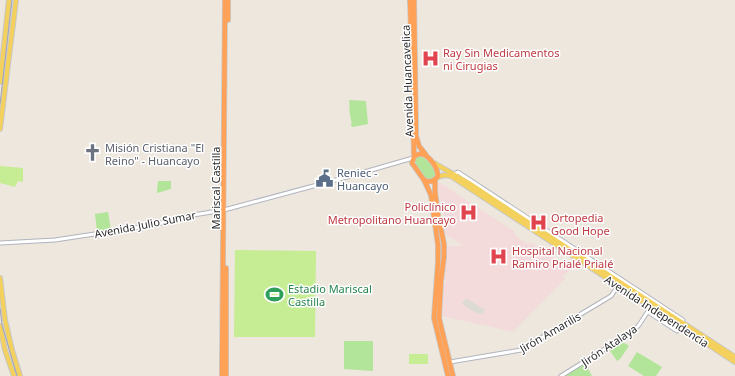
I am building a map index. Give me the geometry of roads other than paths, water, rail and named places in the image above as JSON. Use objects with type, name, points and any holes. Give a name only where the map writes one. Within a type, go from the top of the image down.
[{"type":"highway","name":"Mariscal Castilla","points":[[225,0],[225,209]]},
{"type":"highway","name":"Mariscal Castilla","points":[[222,376],[228,0]]},
{"type":"highway","name":"Avenida Huancavelica","points":[[410,0],[414,151],[412,161],[413,165]]},
{"type":"highway","name":"Avenida Huancavelica","points":[[414,0],[416,136],[419,146],[434,163]]},
{"type":"highway","points":[[413,158],[416,154],[420,154],[428,158]]},
{"type":"highway","points":[[434,163],[438,174],[436,178],[435,191],[439,318],[453,376]]},
{"type":"highway","points":[[413,165],[424,180],[431,195],[436,218]]},
{"type":"highway","points":[[424,180],[430,182],[436,178]]},
{"type":"highway","points":[[225,209],[226,376]]},
{"type":"highway","points":[[438,298],[434,318],[448,376]]},
{"type":"main road","points":[[0,82],[9,0]]},
{"type":"main road","points":[[0,129],[16,0]]},
{"type":"main road","name":"Avenida Independencia","points":[[434,163],[496,200],[735,362]]},
{"type":"main road","name":"Avenida Independencia","points":[[436,178],[445,175],[451,176],[618,286],[652,305],[735,357]]},
{"type":"main road","points":[[0,278],[3,320],[20,376]]},
{"type":"main road","points":[[0,326],[5,350],[14,376]]},
{"type":"street","name":"Avenida Julio Sumar","points":[[0,243],[55,240],[154,225],[187,216],[225,209],[413,158]]},
{"type":"street","points":[[404,161],[413,165]]},
{"type":"street","name":"Avenida Independencia","points":[[454,174],[458,172],[683,320]]},
{"type":"street","name":"Jirón Amarilis","points":[[450,362],[522,350],[611,296],[618,286]]},
{"type":"street","name":"Jirón Atalaya","points":[[561,376],[636,328],[652,305]]},
{"type":"street","name":"Avenida Independencia","points":[[648,312],[677,330]]},
{"type":"railway","points":[[0,104],[12,0]]},
{"type":"railway","points":[[0,308],[2,325],[17,376]]},
{"type":"place","name":"Ray Sin Medicamentos ni Cirugias","points":[[430,58]]},
{"type":"place","name":"Misión Cristiana \"El Reino\" - Huancayo","points":[[92,153]]},
{"type":"place","name":"Reniec - Huancayo","points":[[324,178]]},
{"type":"place","name":"Policlínico Metropolitano Huancayo","points":[[469,212]]},
{"type":"place","name":"Ortopedia Good Hope","points":[[538,223]]},
{"type":"place","name":"Hospital Nacional Ramiro Prialé Prialé","points":[[499,256]]},
{"type":"place","name":"Estadio Mariscal Castilla","points":[[275,294]]}]
